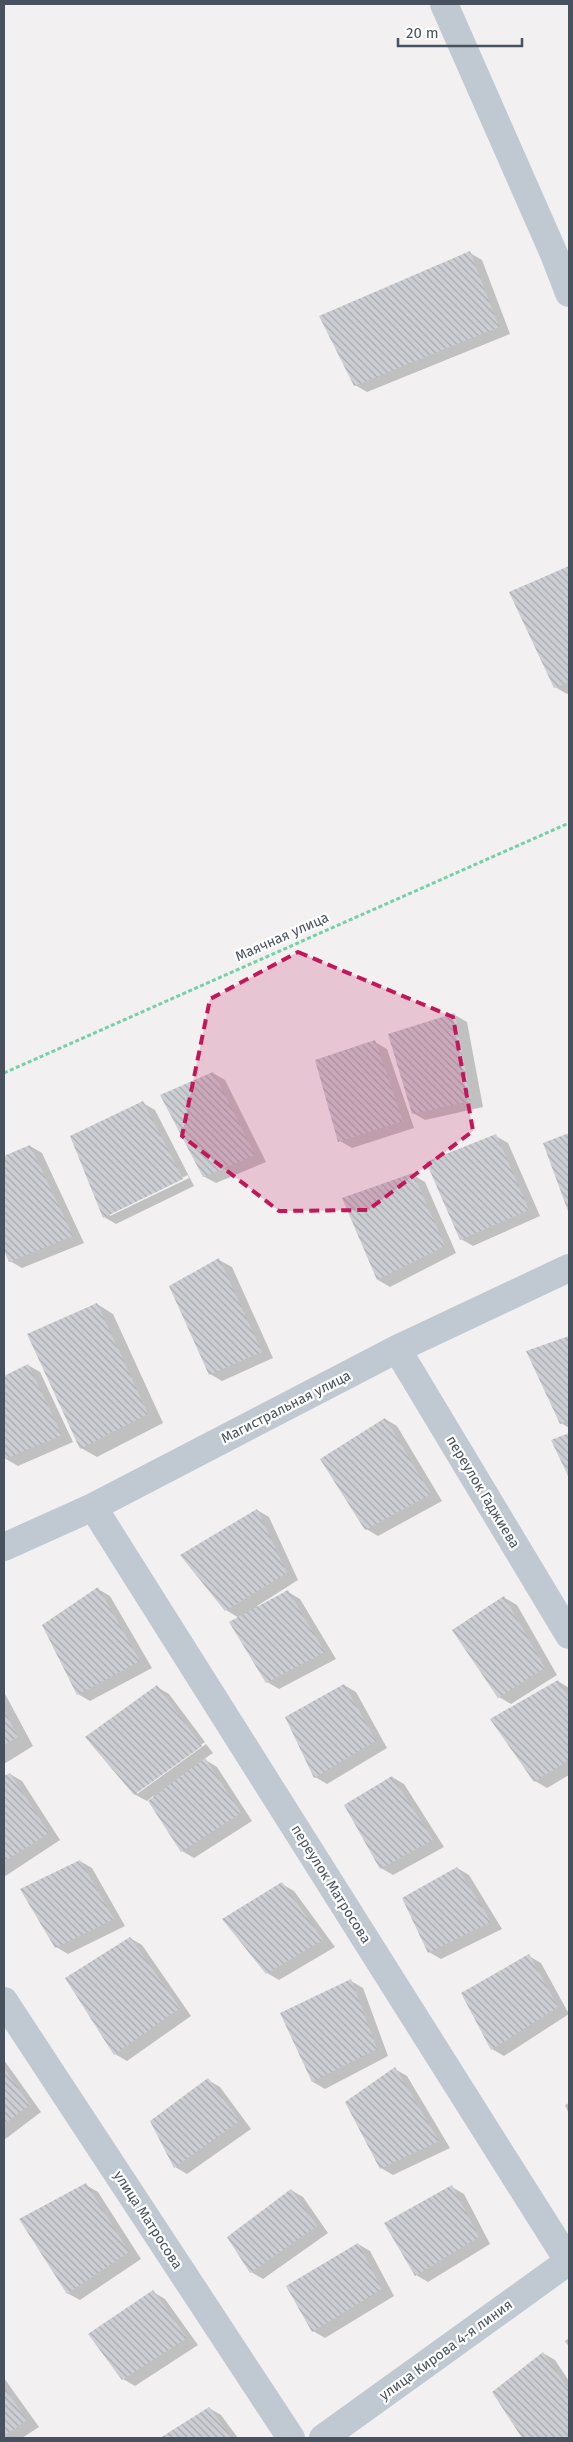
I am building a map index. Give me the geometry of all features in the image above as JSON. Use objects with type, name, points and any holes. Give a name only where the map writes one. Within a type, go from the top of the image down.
[{"type":"street","points":[[444,4],[554,254],[569,293]]},
{"type":"street","name":"Магистральная улица","points":[[4,1547],[93,1507],[397,1349],[569,1268]]},
{"type":"street","name":"переулок Гаджиева","points":[[397,1349],[569,1635]]},
{"type":"street","name":"переулок Матросова","points":[[93,1507],[569,2261]]},
{"type":"street","name":"улица Матросова","points":[[4,2001],[292,2438]]},
{"type":"street","name":"улица Кирова 4-я линия","points":[[323,2438],[569,2261]]},
{"type":"path","name":"Маячная улица","points":[[4,1073],[569,823]]},
{"type":"highlighted area","points":[[298,952],[453,1017],[473,1131],[368,1210],[279,1211],[182,1136],[210,999]]},
{"type":"building","points":[[470,251],[499,327],[354,386],[319,316]]},
{"type":"building","points":[[569,566],[569,682],[554,688],[509,592]]},
{"type":"building","points":[[455,1013],[471,1101],[412,1114],[388,1034]]},
{"type":"building","points":[[375,1040],[403,1121],[338,1142],[315,1060]]},
{"type":"building","points":[[213,1072],[255,1155],[203,1177],[160,1095]]},
{"type":"building","points":[[143,1101],[183,1179],[103,1218],[70,1136]]},
{"type":"building","points":[[569,1133],[569,1214],[543,1143]]},
{"type":"building","points":[[496,1134],[529,1210],[460,1240],[426,1162]]},
{"type":"building","points":[[30,1145],[73,1236],[9,1262],[4,1251],[4,1156]]},
{"type":"building","points":[[413,1173],[445,1246],[377,1280],[342,1198]]},
{"type":"building","points":[[219,1258],[262,1352],[209,1375],[169,1286]]},
{"type":"building","points":[[97,1303],[148,1414],[80,1449],[27,1334]]},
{"type":"building","points":[[569,1336],[569,1420],[560,1424],[526,1351]]},
{"type":"building","points":[[28,1364],[62,1435],[5,1459],[4,1376]]},
{"type":"building","points":[[385,1418],[431,1494],[365,1530],[320,1459]]},
{"type":"building","points":[[569,1433],[569,1478],[551,1440]]},
{"type":"building","points":[[257,1509],[287,1573],[225,1611],[180,1555]]},
{"type":"building","points":[[98,1587],[140,1661],[77,1695],[42,1625]]},
{"type":"building","points":[[288,1590],[325,1652],[266,1683],[229,1622]]},
{"type":"building","points":[[504,1596],[545,1668],[498,1698],[452,1630]]},
{"type":"building","points":[[558,1680],[569,1697],[569,1760],[534,1782],[490,1719]]},
{"type":"building","points":[[344,1684],[376,1741],[314,1778],[285,1717]]},
{"type":"building","points":[[157,1685],[202,1746],[134,1795],[85,1737]]},
{"type":"building","points":[[4,1710],[18,1737],[4,1745]]},
{"type":"building","points":[[205,1758],[241,1813],[181,1852],[148,1801]]},
{"type":"building","points":[[10,1773],[49,1833],[4,1862],[4,1776]]},
{"type":"building","points":[[392,1776],[433,1840],[380,1869],[344,1805]]},
{"type":"building","points":[[80,1860],[114,1919],[55,1948],[20,1889]]},
{"type":"building","points":[[457,1867],[491,1922],[428,1953],[402,1898]]},
{"type":"building","points":[[282,1882],[323,1940],[266,1974],[222,1919]]},
{"type":"building","points":[[130,1937],[180,2008],[114,2055],[65,1978]]},
{"type":"building","points":[[529,1954],[558,2007],[491,2050],[461,1993]]},
{"type":"building","points":[[351,1979],[377,2049],[312,2082],[280,2013]]},
{"type":"building","points":[[395,2067],[439,2141],[380,2169],[345,2102]]},
{"type":"building","points":[[4,2068],[30,2105],[4,2124]]},
{"type":"building","points":[[208,2078],[240,2121],[174,2168],[150,2121]]},
{"type":"building","points":[[86,2183],[129,2252],[67,2294],[19,2219]]},
{"type":"building","points":[[452,2185],[479,2237],[415,2276],[384,2223]]},
{"type":"building","points":[[291,2189],[317,2226],[250,2273],[227,2237]]},
{"type":"building","points":[[358,2243],[382,2289],[312,2332],[286,2286]]},
{"type":"building","points":[[153,2290],[187,2338],[122,2380],[88,2334]]},
{"type":"building","points":[[543,2352],[569,2390],[569,2438],[522,2438],[492,2392]]},
{"type":"building","points":[[4,2387],[27,2420],[4,2436]]},
{"type":"building","points":[[209,2407],[232,2438],[160,2438]]}]
